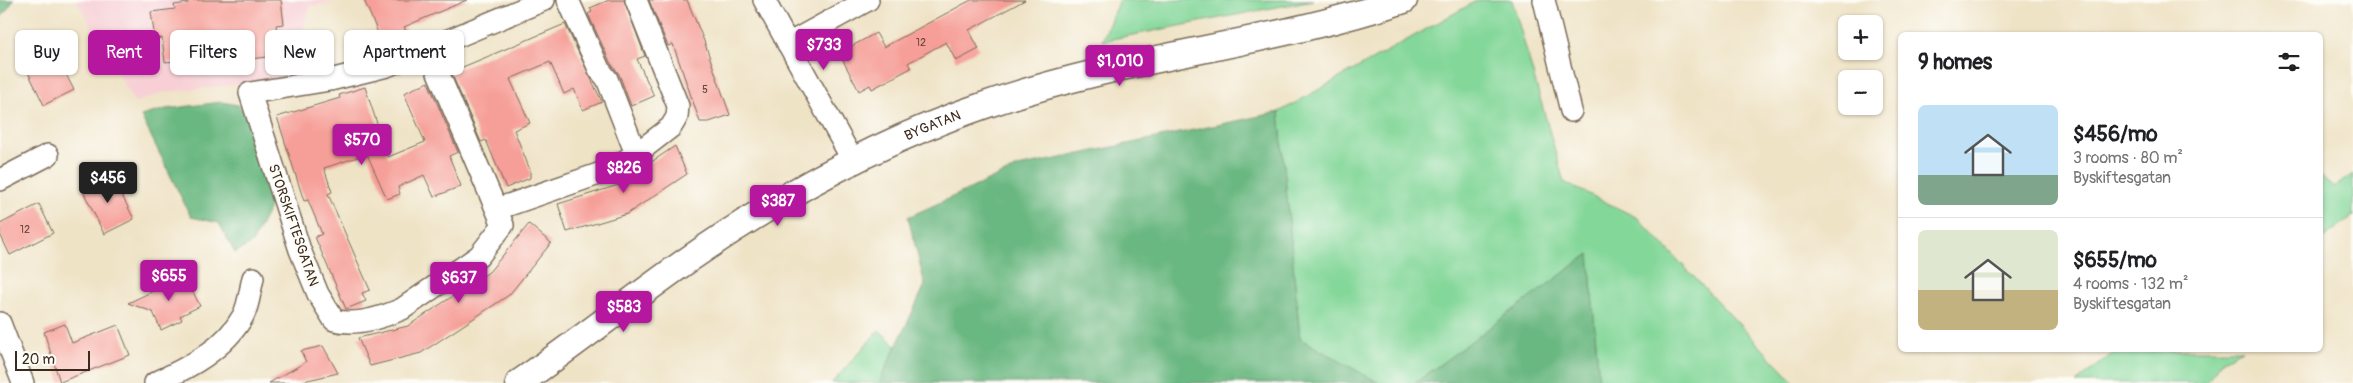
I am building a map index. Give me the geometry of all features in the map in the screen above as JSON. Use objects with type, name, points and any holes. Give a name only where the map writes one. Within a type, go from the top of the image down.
[{"type":"street","name":"STORSKIFTESGATAN","points":[[464,34],[544,0]]},
{"type":"street","points":[[568,0],[599,69],[607,79],[636,154]]},
{"type":"street","points":[[497,209],[610,170],[636,154],[671,127],[677,117],[678,106],[636,0]]},
{"type":"street","points":[[764,0],[852,160]]},
{"type":"street","points":[[788,44],[868,0]]},
{"type":"street","name":"BYGATAN","points":[[519,383],[683,264],[799,190],[852,160],[983,106],[1068,78],[1324,24],[1404,0]]},
{"type":"street","points":[[1544,0],[1571,111]]},
{"type":"street","name":"STORSKIFTESGATAN","points":[[350,75],[250,93],[300,250],[318,294],[334,320],[347,324],[390,314],[402,309],[480,256],[503,225],[439,75]]},
{"type":"street","points":[[0,180],[48,155]]},
{"type":"street","points":[[155,383],[196,362],[233,332],[244,314],[253,278]]},
{"type":"street","points":[[0,323],[23,383]]},
{"type":"shaded area","points":[[76,0],[344,0],[311,6],[302,30],[265,30],[265,75],[298,75],[298,78],[160,93],[135,103],[119,75],[160,75],[160,30],[93,30]]},
{"type":"green space","points":[[0,0],[14,0],[0,19]]},
{"type":"green space","points":[[1119,0],[1313,0],[1102,41]]},
{"type":"green space","points":[[1478,0],[1512,0],[1564,182],[1638,218],[1795,383],[1599,383],[1589,254],[1415,383],[1379,383],[1300,339],[1279,112]]},
{"type":"green space","points":[[222,102],[238,105],[249,117],[275,196],[252,243],[235,253],[219,223],[191,217],[141,116],[166,109]]},
{"type":"green space","points":[[1279,112],[1300,339],[1379,383],[879,383],[925,285],[908,217],[1018,167]]},
{"type":"green space","points":[[2353,174],[2353,216],[2323,238],[2323,177],[2333,188]]},
{"type":"green space","points":[[1589,254],[1599,383],[1415,383]]},
{"type":"green space","points":[[879,330],[896,346],[879,383],[832,383]]},
{"type":"green space","points":[[2115,352],[2238,352],[2223,360],[2206,383],[2076,383]]},
{"type":"building","points":[[187,0],[281,0],[284,24],[276,25],[277,30],[265,30],[265,57],[255,58],[255,30],[170,30],[170,62],[165,62],[160,30],[154,30],[151,12],[175,9],[174,5],[188,3]]},
{"type":"building","points":[[364,0],[467,0],[404,27],[406,30],[377,30]]},
{"type":"building","points":[[609,0],[624,0],[645,56],[637,59],[654,96],[631,106],[619,74],[610,62],[588,14],[592,12],[590,8]]},
{"type":"building","points":[[649,0],[687,0],[704,41],[730,115],[709,122],[700,122],[673,44],[668,46]]},
{"type":"building","points":[[971,0],[1025,0],[969,30],[979,49],[956,61],[946,42],[908,63],[911,68],[872,89],[870,85],[859,91],[839,53],[876,33],[884,47]]},
{"type":"building","points":[[565,24],[602,102],[583,110],[574,89],[564,94],[550,62],[510,79],[530,123],[514,130],[530,170],[530,178],[506,188],[486,140],[481,142],[452,75],[464,75],[464,67]]},
{"type":"building","points":[[29,75],[66,75],[74,90],[44,105]]},
{"type":"building","points":[[428,82],[458,152],[449,156],[461,186],[434,197],[424,175],[398,187],[400,194],[387,199],[367,154],[324,168],[332,192],[328,194],[370,290],[362,293],[366,301],[346,309],[315,237],[322,234],[308,200],[304,201],[277,117],[340,98],[339,95],[365,87],[388,157],[425,142],[404,93]]},
{"type":"building","points":[[675,146],[687,174],[627,214],[567,232],[558,204],[638,179],[634,174]]},
{"type":"building","points":[[111,174],[134,219],[104,234],[82,189]]},
{"type":"building","points":[[39,204],[53,233],[10,255],[0,234],[0,224]]},
{"type":"building","points":[[529,224],[551,243],[509,295],[421,353],[370,366],[358,338],[408,326],[489,272]]},
{"type":"building","points":[[185,276],[200,306],[180,316],[182,320],[161,330],[153,312],[128,303]]},
{"type":"building","points":[[65,324],[72,343],[118,325],[130,355],[60,382],[44,332]]},
{"type":"building","points":[[323,346],[338,373],[295,383],[269,383],[306,362],[301,351]]}]
